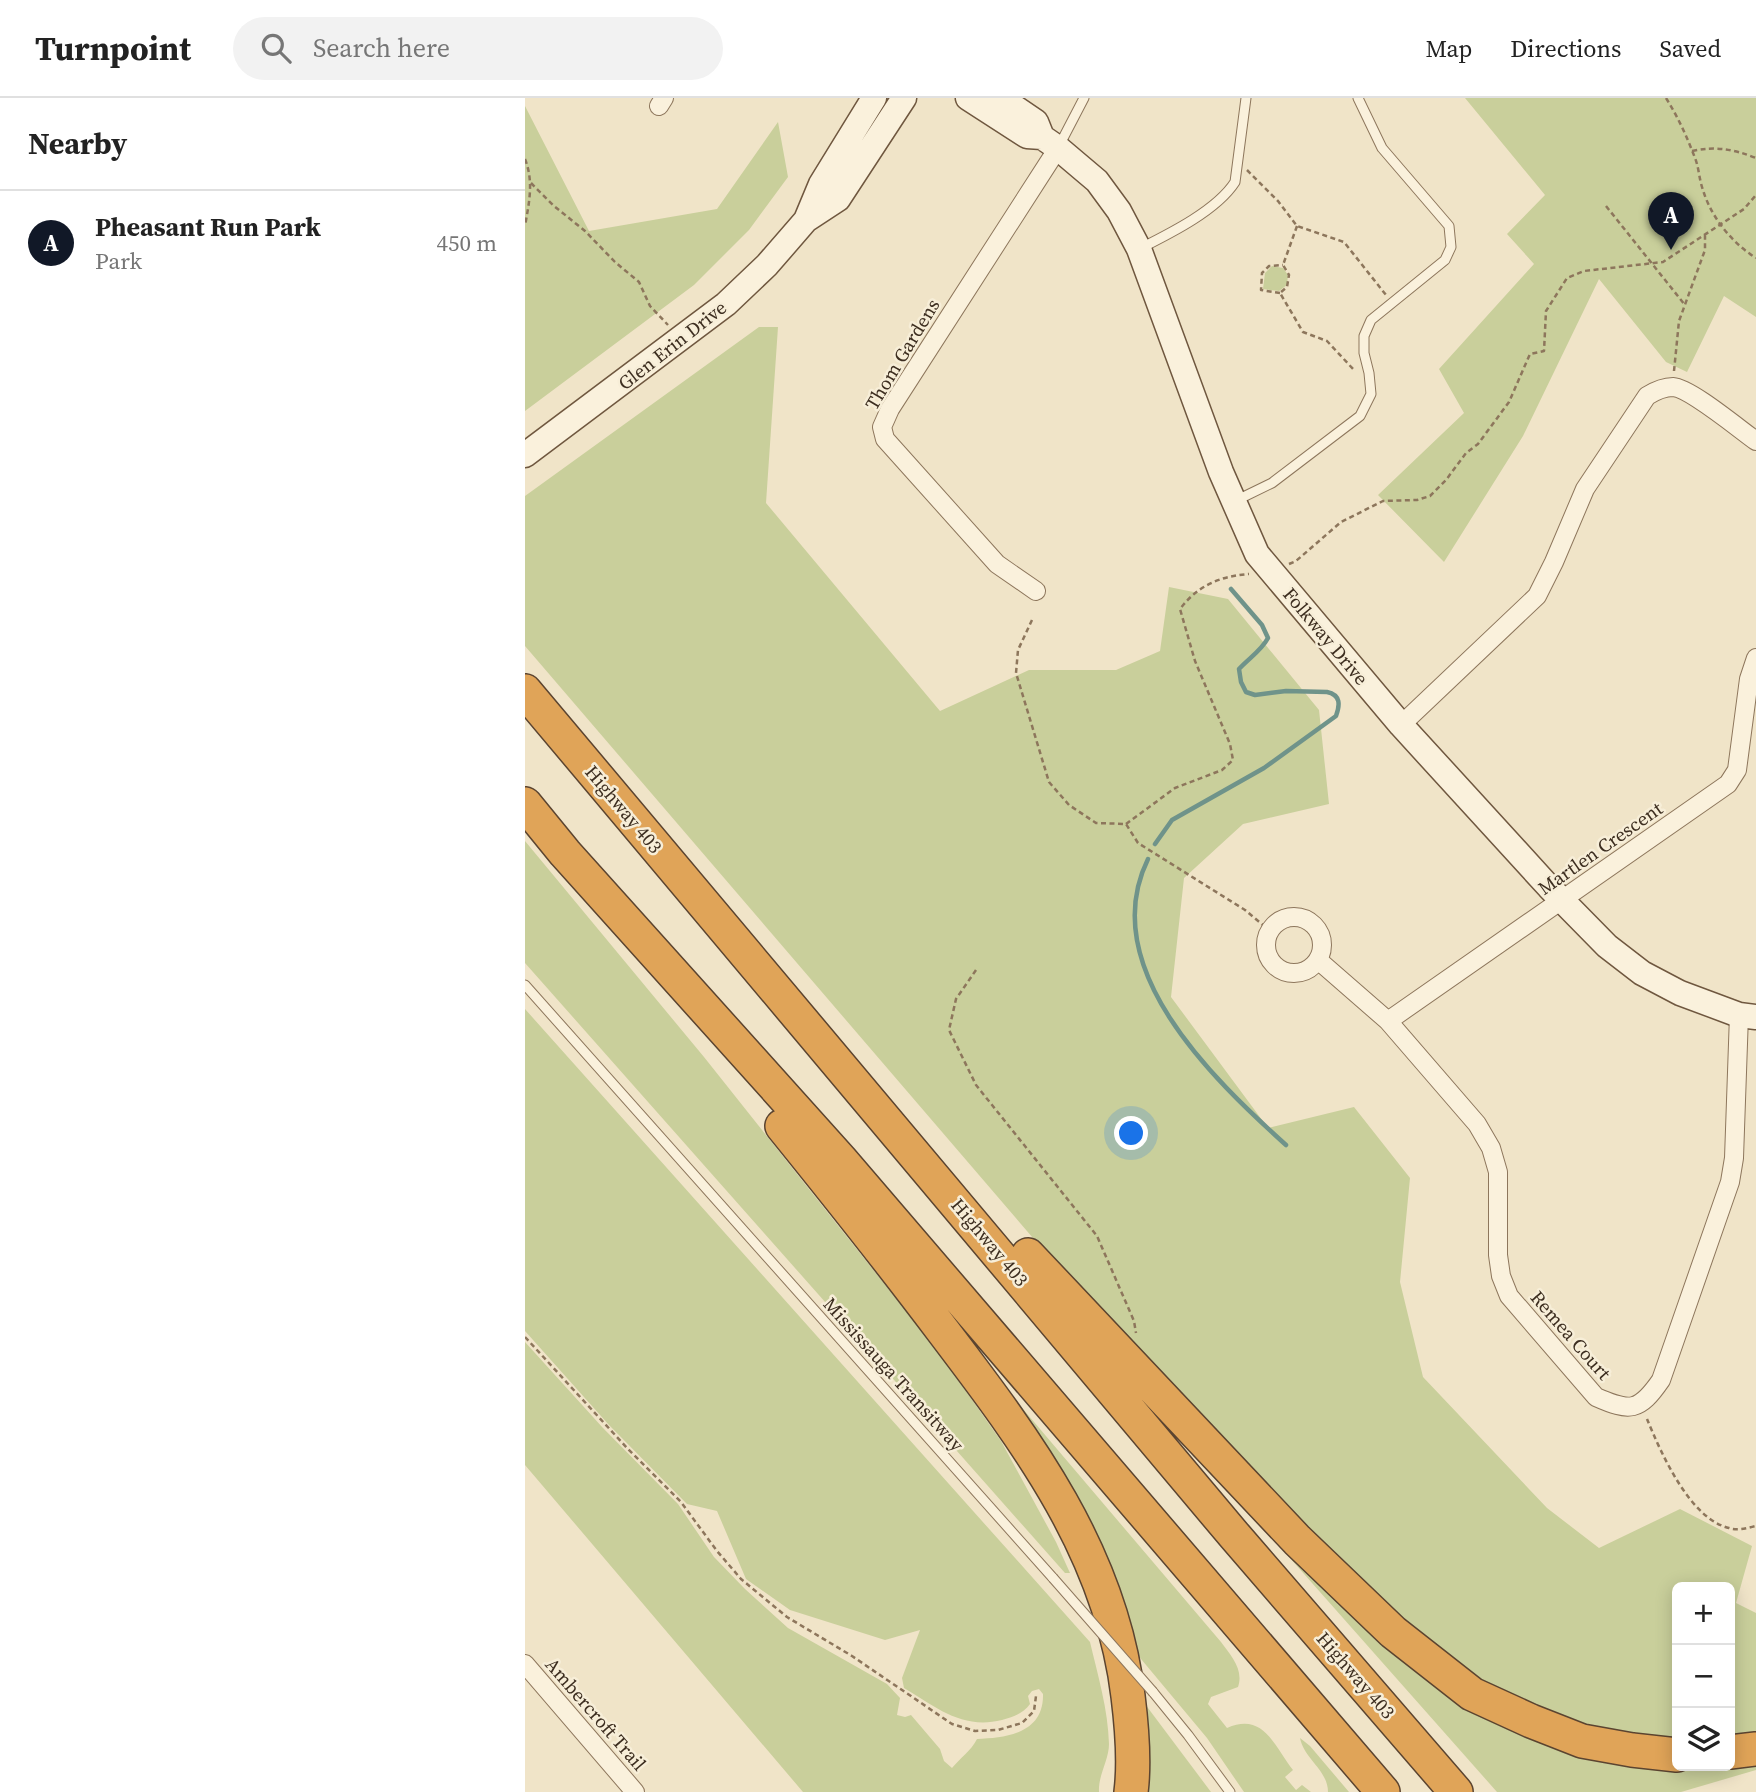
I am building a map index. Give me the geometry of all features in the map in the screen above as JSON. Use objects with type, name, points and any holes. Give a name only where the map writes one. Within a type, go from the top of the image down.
[{"type":"highway","name":"Highway 403","points":[[525,691],[1234,1535],[1455,1792]]},
{"type":"highway","points":[[525,804],[922,1303],[1009,1420],[1056,1492],[1096,1571],[1119,1643],[1131,1721],[1131,1792]]},
{"type":"highway","points":[[565,853],[840,1158],[1383,1792]]},
{"type":"highway","points":[[922,1161],[950,1171],[1144,1381],[1297,1540],[1393,1632],[1472,1693],[1531,1721],[1582,1741],[1672,1754]]},
{"type":"highway","points":[[1735,1751],[1756,1749]]},
{"type":"street","name":"Glen Erin Drive","points":[[806,220],[821,184],[874,98]]},
{"type":"street","name":"Glen Erin Drive","points":[[525,455],[682,339],[767,265],[806,220],[838,199],[904,98]]},
{"type":"street","name":"Folkway Drive","points":[[968,98],[1027,136],[1050,142]]},
{"type":"street","name":"Folkway Drive","points":[[1001,98],[1037,122],[1050,142],[1097,181],[1119,211],[1139,249],[1234,502],[1257,554],[1401,725],[1562,901],[1607,946],[1642,973],[1680,993],[1747,1016]]},
{"type":"street","name":"Thom Gardens","points":[[1036,591],[997,564],[885,439],[882,427],[890,409],[1050,142]]},
{"type":"street","points":[[1401,725],[1537,596],[1585,489],[1647,396],[1658,389],[1674,387],[1689,393],[1756,441]]},
{"type":"street","name":"Martlen Crescent","points":[[1388,1021],[1728,785],[1737,770],[1748,679],[1756,658]]},
{"type":"street","points":[[1287,917],[1299,917],[1309,921],[1322,939],[1318,960],[1300,973],[1279,969],[1271,962],[1266,951],[1269,930],[1287,917]]},
{"type":"street","name":"Remea Court","points":[[1318,960],[1388,1021],[1477,1124],[1491,1147],[1498,1172],[1498,1255],[1501,1276],[1509,1296],[1596,1397],[1631,1408],[1641,1403]]},
{"type":"street","points":[[1641,1403],[1648,1399],[1661,1380],[1730,1182],[1747,1016]]},
{"type":"street","name":"Ambercroft Trail","points":[[525,1664],[635,1792]]},
{"type":"lane","points":[[1050,142],[1084,98]]},
{"type":"lane","points":[[1139,249],[1172,233],[1227,193],[1235,181],[1246,98]]},
{"type":"lane","points":[[1234,502],[1272,483],[1360,416],[1371,394],[1364,336],[1371,320],[1445,260],[1451,247],[1449,226],[1382,148],[1358,98]]},
{"type":"lane","name":"Mississauga Transitway","points":[[525,985],[1153,1692],[1230,1792]]},
{"type":"path","points":[[1666,98],[1677,116],[1692,151],[1703,191],[1721,226],[1756,258]]},
{"type":"path","points":[[1692,151],[1709,147],[1732,149],[1756,158]]},
{"type":"path","points":[[525,159],[531,183],[525,226]]},
{"type":"path","points":[[1238,163],[1256,176],[1297,226],[1344,242],[1392,304]]},
{"type":"path","points":[[531,183],[639,282],[650,306],[682,339]]},
{"type":"path","points":[[1032,620],[1018,650],[1016,673],[1049,782],[1069,805],[1096,823],[1126,824],[1175,788],[1222,770],[1233,760],[1230,744],[1195,660],[1180,609],[1188,599],[1210,582],[1230,576],[1272,572],[1296,561],[1341,522],[1383,501],[1417,500],[1430,496],[1447,480],[1466,453],[1478,444],[1509,402],[1530,354],[1544,351],[1546,312],[1567,278],[1584,271],[1663,262],[1721,226],[1744,209],[1756,195]]},
{"type":"path","points":[[1606,206],[1685,304]]},
{"type":"path","points":[[1283,265],[1297,226]]},
{"type":"path","points":[[1674,387],[1679,321],[1705,250],[1705,235]]},
{"type":"path","points":[[1280,293],[1262,290],[1262,272],[1269,266],[1283,265]]},
{"type":"path","points":[[1280,293],[1287,286],[1289,275],[1283,265]]},
{"type":"path","points":[[1280,293],[1303,332],[1327,341],[1354,370],[1370,376]]},
{"type":"path","points":[[1126,824],[1138,843],[1245,910],[1269,930]]},
{"type":"path","points":[[977,970],[956,999],[949,1030],[976,1085],[1097,1236],[1134,1321],[1136,1333]]},
{"type":"path","points":[[525,1337],[628,1449],[681,1502],[741,1579],[787,1617],[852,1656],[952,1724],[975,1731],[998,1730],[1022,1723],[1034,1711],[1037,1696]]},
{"type":"path","points":[[1641,1403],[1663,1455],[1692,1503],[1727,1528],[1756,1526]]},
{"type":"green space","points":[[1465,98],[1756,98],[1756,317],[1724,296],[1687,372],[1666,362],[1599,279],[1523,436],[1444,562],[1378,495],[1464,413],[1439,369],[1534,264],[1507,234],[1545,195]]},
{"type":"green space","points":[[525,106],[589,231],[717,209],[778,122],[788,177],[749,230],[694,285],[525,411]]},
{"type":"green space","points":[[1272,266],[1283,268],[1288,275],[1287,285],[1279,291],[1263,289],[1265,273]]},
{"type":"green space","points":[[759,327],[778,327],[766,503],[940,711],[1029,670],[1116,670],[1160,651],[1169,587],[1228,599],[1319,710],[1329,804],[1243,824],[1184,878],[1171,997],[1268,1128],[1354,1107],[1410,1178],[1400,1282],[1423,1377],[1547,1508],[1599,1548],[1680,1509],[1752,1546],[1736,1603],[1756,1613],[1756,1738],[1735,1740],[1735,1582],[1672,1582],[1672,1742],[1654,1741],[1525,1710],[1414,1635],[1223,1447],[1093,1308],[525,646],[525,496]]},
{"type":"green space","points":[[525,841],[704,1057],[937,1350],[1001,1441],[1070,1573],[1065,1573],[525,963]]},
{"type":"green space","points":[[525,1009],[1090,1642],[1107,1718],[1109,1744],[1099,1792],[803,1792],[525,1465],[525,1342],[603,1428],[678,1504],[714,1557],[745,1589],[788,1628],[887,1684],[900,1698],[897,1715],[911,1715],[940,1749],[944,1761],[952,1768],[977,1739],[1022,1731],[1037,1717],[1042,1707],[1043,1694],[1039,1689],[1028,1696],[1030,1704],[1025,1710],[1006,1719],[974,1722],[950,1715],[904,1688],[902,1678],[920,1630],[885,1640],[790,1610],[746,1579],[717,1511],[687,1504],[609,1425],[525,1331]]},
{"type":"green space","points":[[1000,1382],[1232,1658],[1238,1669],[1238,1687],[1211,1697],[1208,1704],[1227,1728],[1250,1724],[1267,1734],[1293,1770],[1285,1777],[1296,1790],[1302,1785],[1311,1792],[1244,1792],[1207,1738],[1131,1647]]},
{"type":"green space","points":[[1204,1461],[1432,1674],[1672,1764],[1672,1771],[1735,1771],[1735,1764],[1756,1758],[1756,1770],[1681,1792],[1497,1792]]},
{"type":"green space","points":[[1142,1700],[1211,1792],[1144,1792]]},
{"type":"green space","points":[[1300,1738],[1349,1792],[1328,1792],[1324,1777],[1306,1752]]},
{"type":"waterway","points":[[1155,844],[1172,820],[1264,768],[1336,716],[1339,704],[1332,693],[1286,691],[1255,695],[1246,692],[1239,669],[1268,638],[1262,625],[1231,589]]},
{"type":"waterway","points":[[1148,859],[1136,900],[1137,940],[1149,980],[1170,1018],[1196,1054],[1226,1088],[1286,1145]]},
{"type":"place","name":"Pheasant Run Park","points":[[1671,250]]}]
